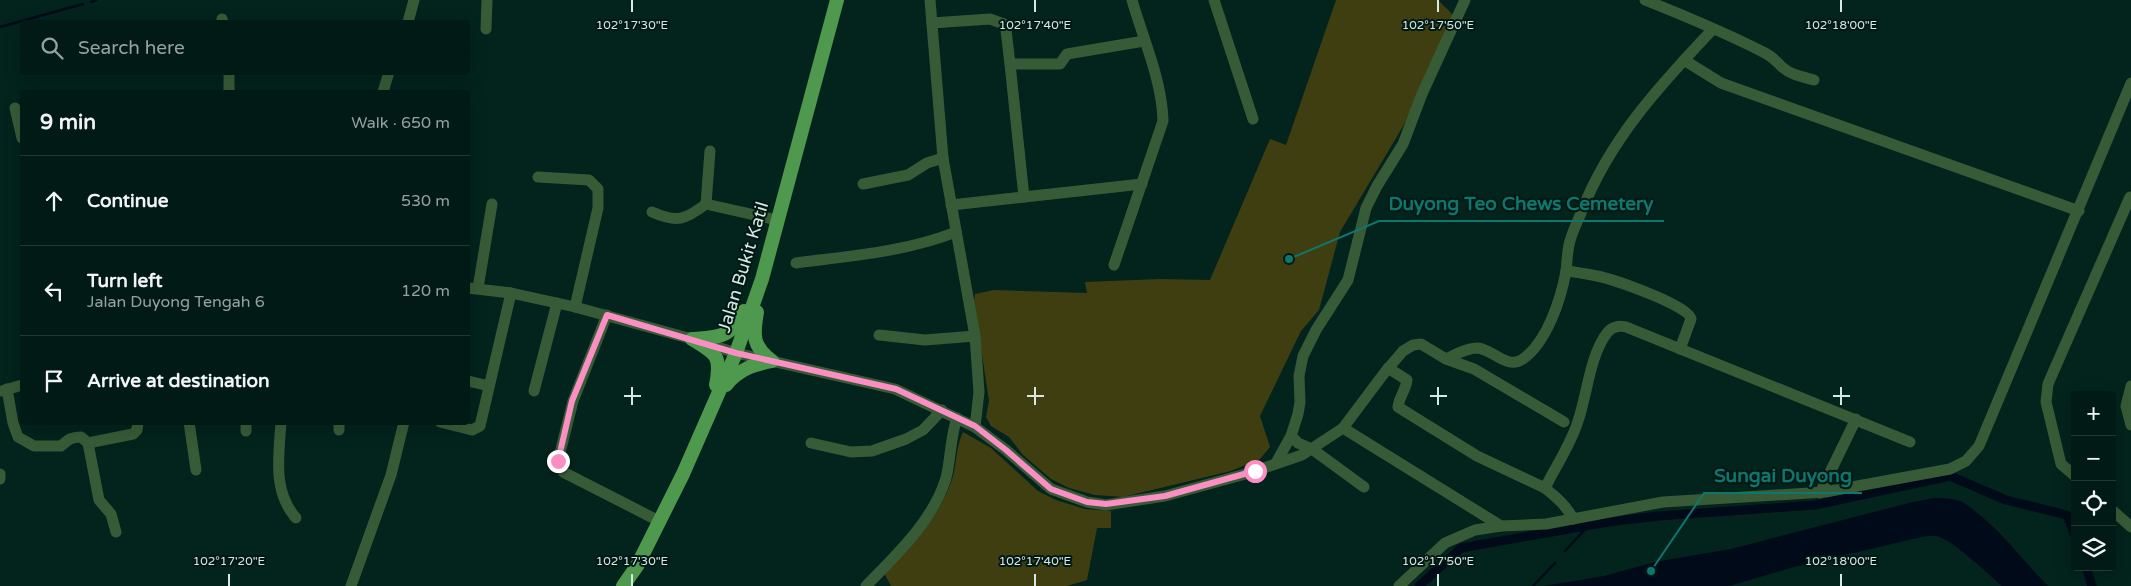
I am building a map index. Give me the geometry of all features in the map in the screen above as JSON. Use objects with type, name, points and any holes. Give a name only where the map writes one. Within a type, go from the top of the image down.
[{"type":"main road","name":"Jalan Bukit Katil","points":[[624,586],[637,566],[659,521],[712,410],[736,353],[762,279],[835,0]]},
{"type":"main road","points":[[692,339],[718,338],[736,327],[762,279]]},
{"type":"main road","points":[[762,279],[754,333],[761,353],[772,361]]},
{"type":"main road","points":[[692,339],[711,351],[717,357],[720,367],[712,410]]},
{"type":"main road","points":[[720,392],[735,374],[751,366],[772,361]]},
{"type":"street","points":[[409,20],[414,0]]},
{"type":"street","points":[[486,29],[487,0]]},
{"type":"street","points":[[930,0],[943,158],[975,336],[979,392],[975,426]]},
{"type":"street","points":[[1114,265],[1162,122],[1162,108],[1157,84],[1132,0]]},
{"type":"street","points":[[1214,0],[1253,119]]},
{"type":"street","points":[[1276,463],[1291,436],[1298,414],[1300,402],[1299,376],[1303,356],[1316,330],[1348,280],[1366,208],[1403,144],[1422,94],[1465,0]]},
{"type":"street","points":[[1645,0],[1776,59],[1793,74],[1814,80]]},
{"type":"street","points":[[932,23],[990,18],[1004,24],[1024,197]]},
{"type":"street","points":[[1446,359],[1461,352],[1477,348],[1512,362],[1520,361],[1533,349],[1554,316],[1566,271],[1569,244],[1600,168],[1632,121],[1713,29]]},
{"type":"street","points":[[1010,64],[1060,64],[1066,54],[1144,41]]},
{"type":"street","points":[[1684,60],[1721,83],[2079,211]]},
{"type":"street","points":[[229,75],[229,90]]},
{"type":"street","points":[[384,90],[388,75]]},
{"type":"street","points":[[1399,586],[1445,543],[1476,530],[1501,526],[1546,524],[1663,502],[1820,493],[1950,469],[1966,461],[1979,446],[2131,84]]},
{"type":"street","points":[[15,108],[20,129]]},
{"type":"street","points":[[652,212],[663,217],[679,220],[690,216],[706,204],[710,152]]},
{"type":"street","points":[[862,184],[908,175],[927,163],[943,158]]},
{"type":"street","points":[[538,177],[583,179],[594,183],[598,189],[598,208],[575,307]]},
{"type":"street","points":[[951,205],[1142,184]]},
{"type":"street","points":[[2071,473],[2061,464],[2046,402],[2048,384],[2130,197]]},
{"type":"street","points":[[492,204],[473,288],[511,293],[575,307],[736,353],[896,389],[975,426],[1051,489],[1087,502],[1106,504],[1165,496],[1241,476],[1302,455],[1344,428],[1388,368],[1403,351],[1421,344],[1446,359],[1474,369],[1564,422]]},
{"type":"street","points":[[706,204],[777,220]]},
{"type":"street","points":[[796,263],[882,251],[939,239],[956,232]]},
{"type":"street","points":[[1566,271],[1599,276],[1661,298],[1688,312],[1691,319],[1680,349]]},
{"type":"street","points":[[450,425],[467,430],[476,429],[482,422],[511,293]]},
{"type":"street","points":[[534,391],[556,304]]},
{"type":"street","points":[[607,315],[572,401],[559,455],[559,467],[571,476],[659,521]]},
{"type":"street","points":[[1545,488],[1575,430],[1593,366],[1606,334],[1615,327],[1625,326],[1910,442]]},
{"type":"street","points":[[879,335],[925,340],[975,336]]},
{"type":"street","points":[[1388,368],[1407,380],[1406,387],[1399,399],[1398,407],[1477,456],[1545,488],[1558,497],[1569,511],[1572,519]]},
{"type":"street","points":[[470,381],[489,386]]},
{"type":"street","points":[[20,386],[4,390],[18,437],[34,446],[61,446],[71,437],[81,437],[88,442],[99,500],[111,514],[116,532]]},
{"type":"street","points":[[2131,386],[2126,406],[2131,425]]},
{"type":"street","points":[[811,443],[851,452],[872,451],[906,439],[924,430],[942,410]]},
{"type":"street","points":[[866,586],[915,533],[934,505],[946,478],[951,440],[957,418]]},
{"type":"street","points":[[1820,493],[1856,420]]},
{"type":"street","points":[[88,442],[133,434],[137,430],[138,425]]},
{"type":"street","points":[[189,425],[196,470]]},
{"type":"street","points":[[281,425],[280,486],[288,509],[296,518]]},
{"type":"street","points":[[351,586],[391,475],[403,425]]},
{"type":"street","points":[[1344,428],[1501,526]]},
{"type":"street","points":[[1291,436],[1298,443],[1312,449],[1364,487]]},
{"type":"street","points":[[0,474],[0,479]]},
{"type":"street","points":[[2116,514],[2131,527]]},
{"type":"shaded area","points":[[1336,0],[1438,0],[1455,17],[1405,123],[1340,232],[1319,310],[1301,331],[1260,416],[1270,447],[1260,459],[1231,471],[1123,497],[1095,495],[1069,488],[1051,479],[1023,455],[1009,437],[991,426],[986,417],[989,401],[974,302],[975,294],[994,290],[1087,293],[1085,282],[1160,279],[1210,280],[1270,139],[1286,145]]},
{"type":"shaded area","points":[[963,432],[991,448],[1038,491],[1056,500],[1085,509],[1111,511],[1111,528],[1097,528],[1087,580],[1067,586],[891,586],[884,573],[915,541],[941,504],[953,476]]},
{"type":"water","points":[[1933,498],[1957,500],[1971,508],[2000,533],[2048,586],[2002,586],[1951,543],[1943,538],[1931,536],[1794,567],[1729,586],[1544,586],[1604,576],[1655,562],[1731,549]]},
{"type":"waterway","points":[[91,2],[96,0]]},
{"type":"waterway","points":[[25,20],[83,4]]},
{"type":"waterway","points":[[0,27],[20,21]]},
{"type":"waterway","points":[[1419,586],[1461,548],[1608,522],[1658,516],[1815,505],[1950,476],[2006,500],[2067,515],[2071,526]]},
{"type":"waterway","points":[[1565,551],[1589,525]]},
{"type":"waterway","points":[[1533,586],[1555,563]]},
{"type":"waterway","points":[[2087,571],[2092,586]]},
{"type":"place","name":"Duyong Teo Chews Cemetery","points":[[1289,259]]},
{"type":"place","name":"Sungai Duyong","points":[[1651,571]]},
{"type":"route","points":[[558,461],[572,401],[607,315],[736,353],[896,389],[975,426],[1051,489],[1068,497],[1087,502],[1124,503],[1165,496],[1255,471]]}]
